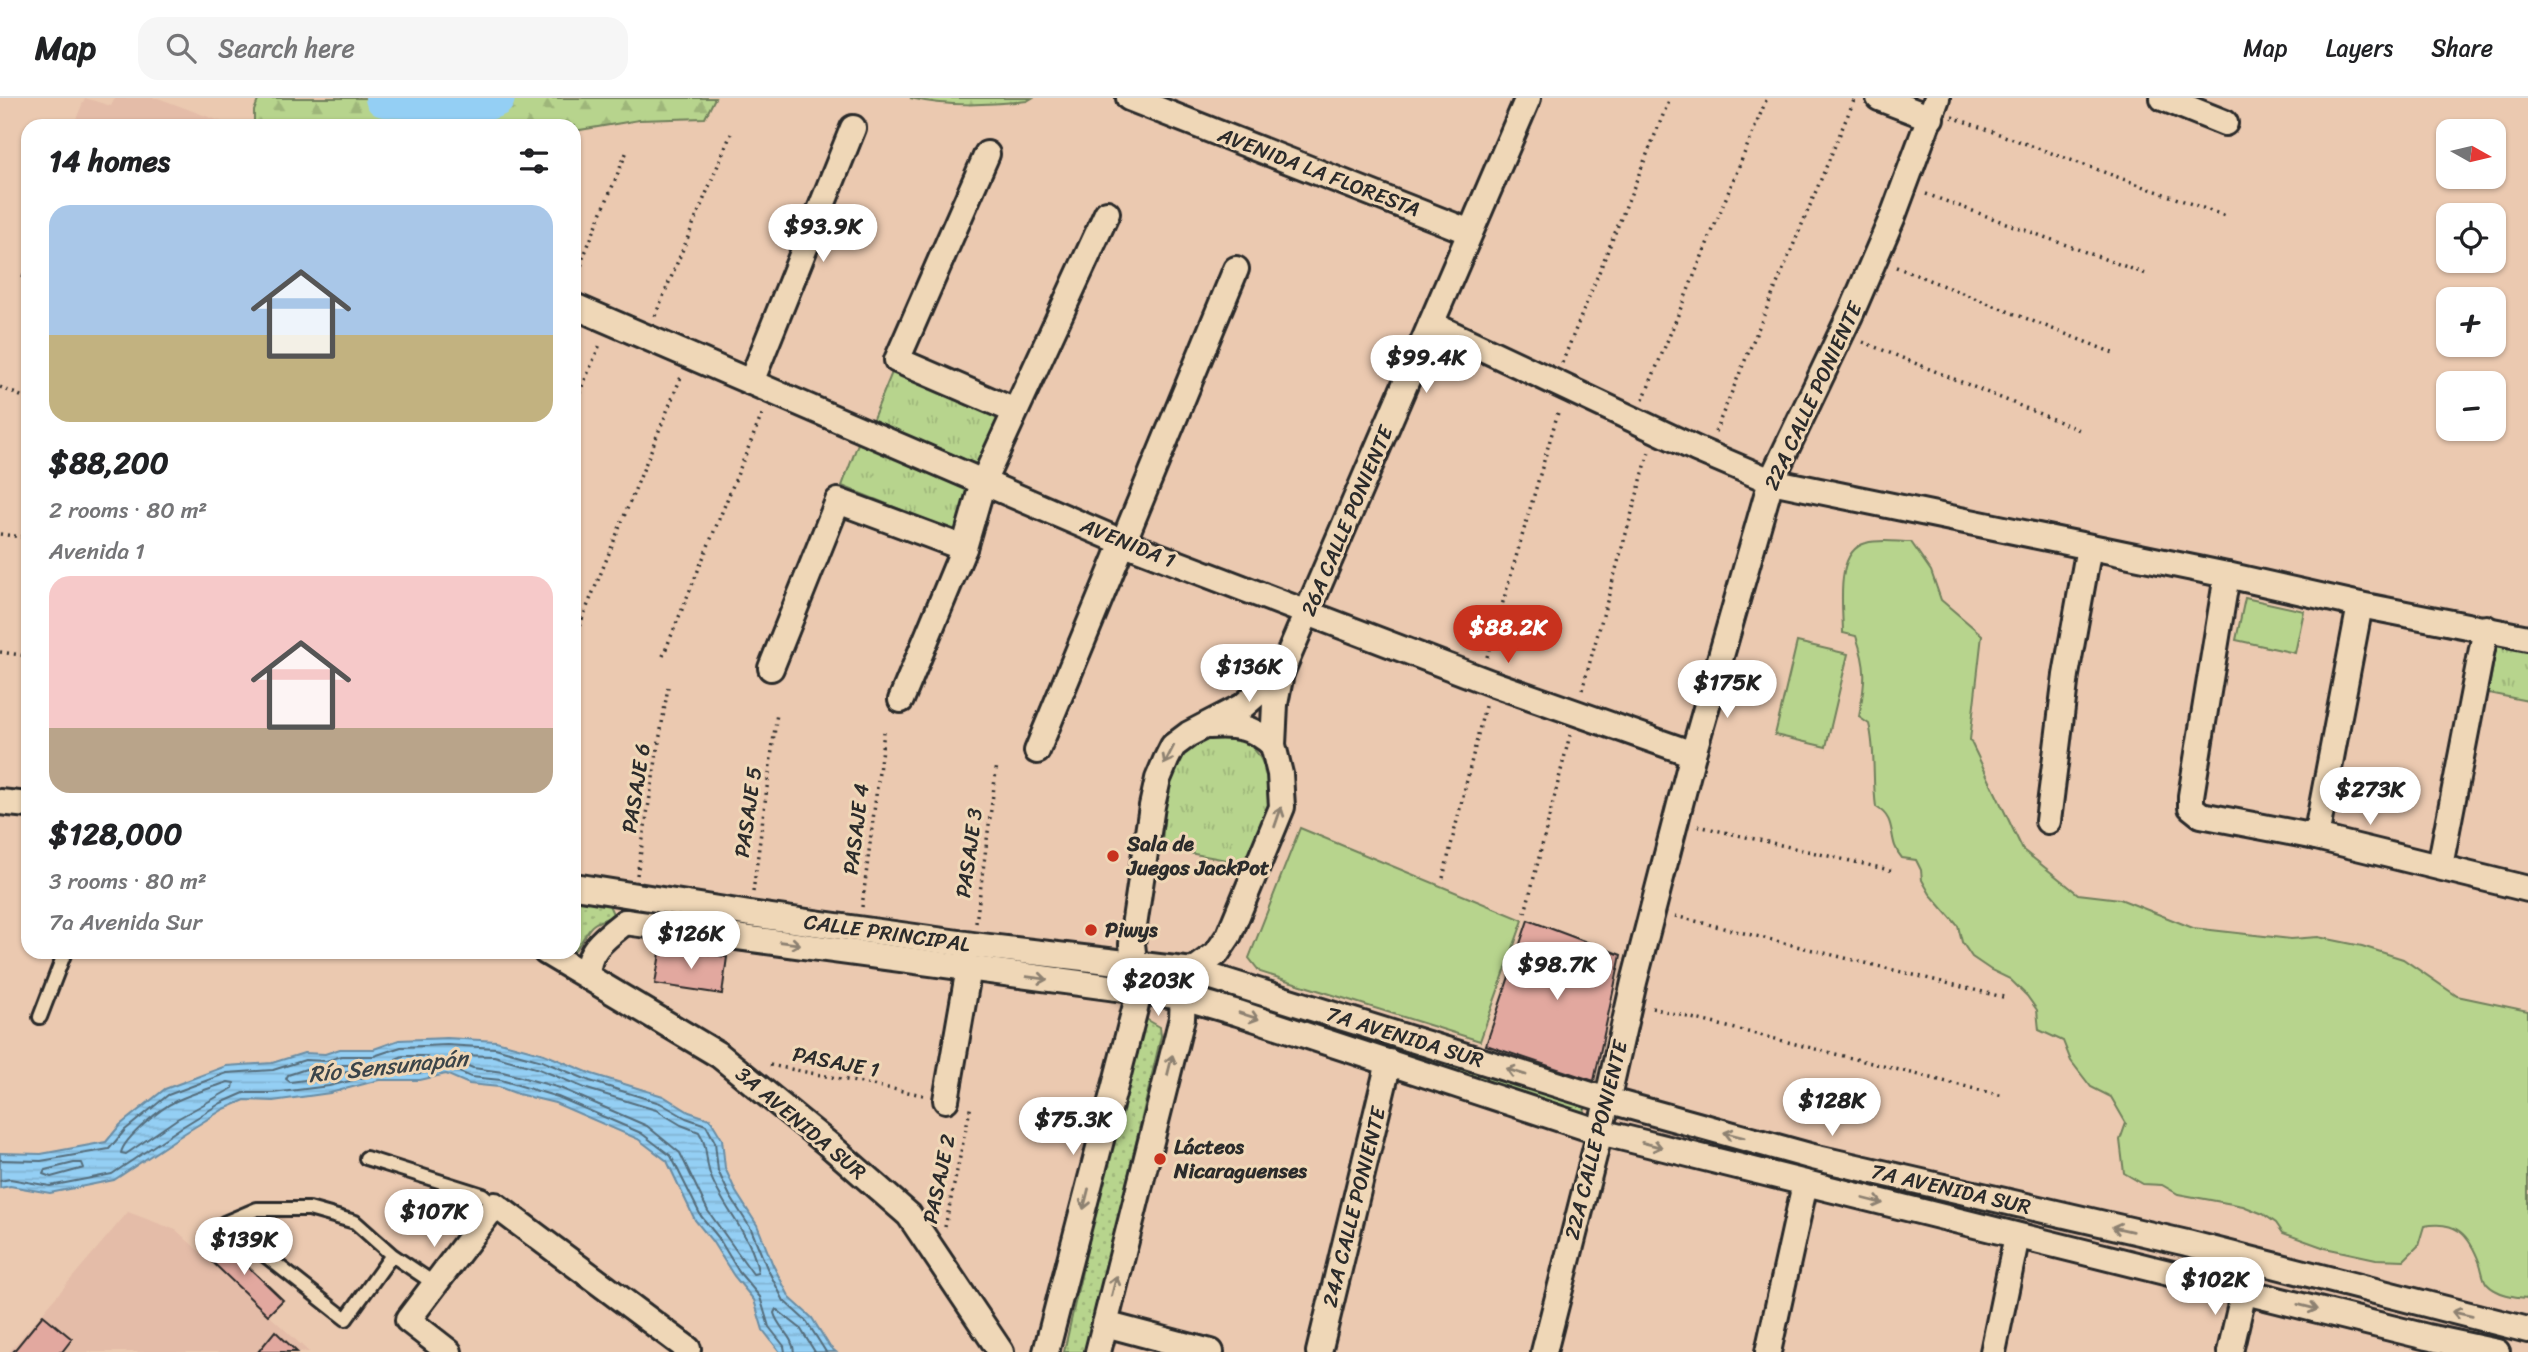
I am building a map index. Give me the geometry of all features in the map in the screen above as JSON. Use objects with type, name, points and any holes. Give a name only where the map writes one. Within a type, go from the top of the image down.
[{"type":"street","name":"AVENIDA LA FLORESTA","points":[[1129,98],[1470,232]]},
{"type":"street","name":"26A CALLE PONIENTE","points":[[1193,971],[1217,953],[1229,935],[1282,807],[1280,775],[1273,745],[1275,704],[1281,673],[1528,98]]},
{"type":"street","points":[[1879,98],[1934,109]]},
{"type":"street","points":[[2163,98],[2225,123]]},
{"type":"street","name":"22A CALLE PONIENTE","points":[[1544,1352],[1693,754],[1772,481],[1875,258],[1934,109]]},
{"type":"street","points":[[761,386],[853,128]]},
{"type":"street","points":[[987,154],[897,360],[1015,411]]},
{"type":"street","points":[[901,700],[964,548],[983,482],[1107,214]]},
{"type":"street","points":[[1037,751],[1236,270]]},
{"type":"street","name":"AVENIDA 1","points":[[581,309],[1122,542],[1485,681],[1693,754]]},
{"type":"street","points":[[1432,324],[1645,425],[1772,481],[2528,638]]},
{"type":"street","points":[[771,668],[838,501],[964,548]]},
{"type":"street","points":[[2048,821],[2066,675],[2089,547]]},
{"type":"street","points":[[2227,575],[2191,807],[2201,815],[2316,837],[2528,889]]},
{"type":"street","points":[[2316,837],[2360,605]]},
{"type":"street","points":[[2440,866],[2486,628]]},
{"type":"street","name":"26A CALLE PONIENTE","points":[[1136,966],[1132,944],[1152,806],[1158,779],[1173,746],[1203,726],[1243,706],[1281,673]]},
{"type":"street","points":[[1203,726],[1242,726],[1260,733],[1273,745]]},
{"type":"street","points":[[0,802],[21,804]]},
{"type":"street","name":"CALLE PRINCIPAL","points":[[581,887],[859,929],[971,957],[1138,993]]},
{"type":"street","points":[[588,977],[587,966],[591,955],[600,943],[625,922],[624,893]]},
{"type":"street","name":"CALLE PRINCIPAL","points":[[625,922],[971,957],[1136,966]]},
{"type":"street","points":[[946,1100],[971,957]]},
{"type":"street","name":"3A AVENIDA SUR","points":[[558,959],[719,1055],[828,1144],[909,1215],[1001,1352]]},
{"type":"street","points":[[1046,1352],[1138,993],[1136,966]]},
{"type":"street","name":"7A AVENIDA SUR","points":[[1136,966],[1193,971],[1607,1100],[1813,1157],[2187,1243],[2528,1330]]},
{"type":"street","points":[[1098,1352],[1182,1018],[1183,998],[1193,971]]},
{"type":"street","name":"7A AVENIDA SUR","points":[[1138,993],[1183,998],[1600,1132],[2244,1291],[2424,1345],[2497,1352]]},
{"type":"street","name":"24A CALLE PONIENTE","points":[[1320,1352],[1389,1062]]},
{"type":"street","points":[[1768,1352],[1805,1184]]},
{"type":"street","points":[[449,1352],[408,1320],[495,1205],[688,1349],[686,1352]]},
{"type":"street","points":[[1993,1352],[2017,1236]]},
{"type":"street","points":[[2230,1352],[2244,1291]]},
{"type":"street","points":[[1105,1324],[1211,1352]]},
{"type":"lane","points":[[40,1017],[62,959]]},
{"type":"lane","points":[[366,1158],[483,1195],[495,1205]]},
{"type":"lane","points":[[393,1255],[346,1319],[224,1223],[257,1209],[309,1209],[355,1222],[393,1255],[435,1284]]},
{"type":"path","points":[[1443,878],[1485,681],[1560,384],[1670,98]]},
{"type":"path","points":[[1525,913],[1645,425],[1767,98]]},
{"type":"path","points":[[1706,453],[1855,98]]},
{"type":"path","points":[[1934,109],[2225,216]]},
{"type":"path","points":[[646,337],[731,134]]},
{"type":"path","points":[[581,267],[627,151]]},
{"type":"path","points":[[1904,186],[2146,274]]},
{"type":"path","points":[[1875,258],[2116,354]]},
{"type":"path","points":[[581,389],[610,321]]},
{"type":"path","points":[[1841,334],[2082,431]]},
{"type":"path","points":[[581,622],[689,356]]},
{"type":"path","points":[[663,656],[761,386]]},
{"type":"path","points":[[0,387],[21,396]]},
{"type":"path","points":[[0,534],[21,537]]},
{"type":"path","points":[[0,652],[21,655]]},
{"type":"path","name":"PASAJE 6","points":[[624,893],[668,687]]},
{"type":"path","name":"PASAJE 5","points":[[750,914],[777,713]]},
{"type":"path","name":"PASAJE 4","points":[[859,929],[884,732]]},
{"type":"path","name":"PASAJE 3","points":[[971,957],[997,764]]},
{"type":"path","points":[[1676,821],[1894,871]]},
{"type":"path","points":[[1653,910],[2007,998]]},
{"type":"path","points":[[1629,1003],[2003,1096]]},
{"type":"path","name":"PASAJE 1","points":[[759,1062],[946,1100]]},
{"type":"path","name":"PASAJE 2","points":[[939,1260],[971,1105]]},
{"type":"shaded area","points":[[85,98],[111,106],[115,98],[158,98],[214,119],[76,119]]},
{"type":"shaded area","points":[[128,1212],[176,1230],[309,1352],[9,1352]]},
{"type":"green space","points":[[259,98],[715,98],[705,118],[639,120],[581,130],[581,119],[254,119]]},
{"type":"green space","points":[[910,98],[1032,98],[1027,101],[968,104]]},
{"type":"green space","points":[[897,360],[1015,411],[988,469],[872,421]]},
{"type":"green space","points":[[863,430],[983,482],[967,536],[842,486]]},
{"type":"green space","points":[[1877,541],[1911,542],[1931,571],[1941,600],[1982,635],[1970,740],[2023,850],[2078,894],[2120,899],[2193,928],[2291,939],[2318,937],[2362,946],[2403,959],[2457,996],[2528,1011],[2528,1298],[2512,1296],[2491,1288],[2471,1245],[2466,1237],[2453,1227],[2424,1226],[2418,1246],[2404,1260],[2376,1259],[2325,1248],[2283,1233],[2276,1223],[2263,1214],[2243,1206],[2178,1194],[2162,1185],[2143,1184],[2124,1173],[2120,1140],[2126,1123],[2111,1097],[2091,1087],[2071,1061],[2063,1041],[2039,1030],[2037,1010],[2027,996],[2010,979],[1972,957],[1962,942],[1958,926],[1930,894],[1916,860],[1902,858],[1897,851],[1888,818],[1876,807],[1871,734],[1869,724],[1859,717],[1864,668],[1856,636],[1843,633],[1842,582],[1849,557],[1856,548]]},
{"type":"green space","points":[[2245,598],[2304,611],[2295,653],[2236,640]]},
{"type":"green space","points":[[1797,642],[1848,654],[1826,747],[1775,735]]},
{"type":"green space","points":[[2497,644],[2528,650],[2528,701],[2488,693]]},
{"type":"green space","points":[[1213,738],[1237,739],[1250,745],[1263,763],[1266,773],[1268,808],[1248,864],[1162,848],[1167,794],[1180,755],[1196,742]]},
{"type":"green space","points":[[1300,828],[1523,920],[1480,1041],[1260,972],[1249,958]]},
{"type":"green space","points":[[581,893],[605,896],[614,916],[589,929],[581,942]]},
{"type":"green space","points":[[1224,989],[1587,1105],[1582,1116],[1220,998]]},
{"type":"green space","points":[[1146,1019],[1160,1027],[1161,1036],[1087,1352],[1064,1352],[1136,1031],[1139,1024]]},
{"type":"water","name":"Río Sensunapán","points":[[447,1038],[496,1041],[544,1054],[592,1074],[663,1096],[689,1112],[710,1119],[722,1139],[725,1168],[736,1192],[757,1225],[790,1298],[812,1318],[836,1352],[780,1352],[763,1330],[754,1300],[695,1220],[667,1161],[638,1139],[555,1103],[499,1087],[469,1084],[446,1074],[420,1080],[379,1080],[330,1093],[273,1101],[245,1100],[224,1109],[114,1180],[50,1193],[10,1186],[0,1188],[0,1153],[41,1154],[106,1142],[120,1125],[165,1089],[226,1066],[272,1063],[304,1053],[325,1054],[340,1049],[374,1049],[399,1040]]},
{"type":"building","points":[[1528,920],[1621,955],[1594,1081],[1486,1045]]},
{"type":"building","points":[[661,947],[727,957],[722,994],[655,984]]},
{"type":"building","points":[[219,1239],[283,1300],[268,1315],[204,1254]]},
{"type":"building","points":[[43,1315],[72,1339],[62,1352],[13,1352]]},
{"type":"building","points":[[275,1331],[297,1352],[258,1352]]},
{"type":"waterway","points":[[384,98],[477,105],[496,98]]},
{"type":"place","name":"Sala de Juegos JackPot","points":[[1113,856]]},
{"type":"place","name":"Piwys","points":[[1091,930]]},
{"type":"place","name":"Lácteos Nicaraguenses","points":[[1160,1159]]}]
